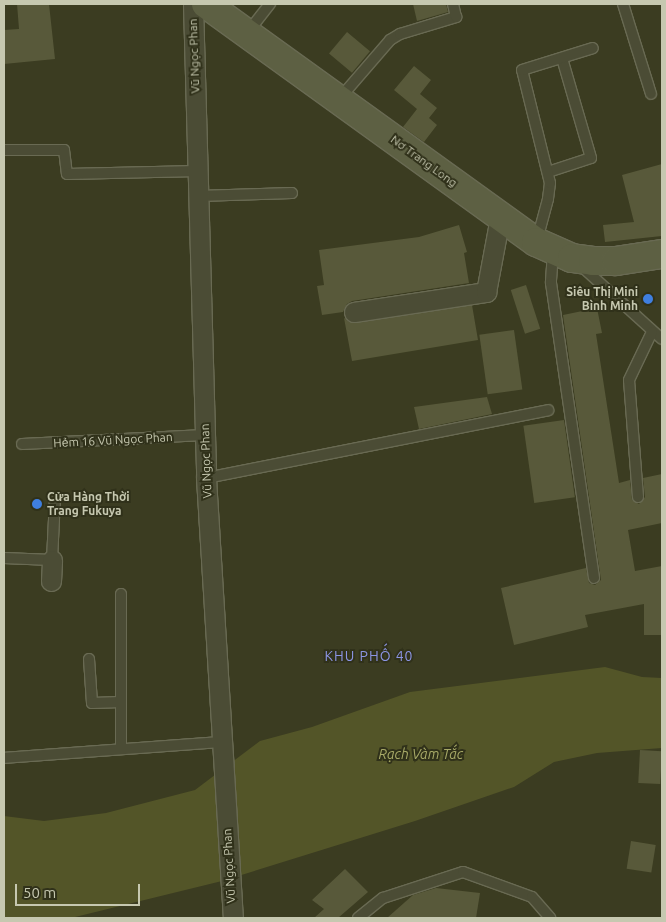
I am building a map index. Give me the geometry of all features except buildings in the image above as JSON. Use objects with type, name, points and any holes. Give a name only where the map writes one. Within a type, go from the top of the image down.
[{"type":"street","name":"Vũ Ngọc Phan","points":[[193,4],[206,478],[232,916]]},
{"type":"street","name":"Nơ Trang Long","points":[[206,4],[500,217],[554,250],[593,262],[616,261],[662,254]]},
{"type":"street","points":[[354,312],[486,292],[500,217]]},
{"type":"street","points":[[51,581],[52,560]]},
{"type":"lane","points":[[247,33],[270,4]]},
{"type":"lane","points":[[339,99],[390,40],[400,34],[456,17],[453,4]]},
{"type":"lane","points":[[623,4],[650,94]]},
{"type":"lane","points":[[593,48],[522,70],[548,172],[554,250],[551,283],[594,578]]},
{"type":"lane","points":[[548,172],[591,158],[562,58]]},
{"type":"lane","points":[[4,150],[64,150],[67,174],[198,171]]},
{"type":"lane","points":[[198,196],[292,194]]},
{"type":"lane","points":[[554,250],[662,339]]},
{"type":"lane","points":[[638,497],[629,380],[652,332]]},
{"type":"lane","points":[[206,478],[548,410]]},
{"type":"lane","name":"Hẻm 16 Vũ Ngọc Phan","points":[[22,444],[205,435]]},
{"type":"lane","points":[[4,558],[52,560],[54,498]]},
{"type":"lane","points":[[121,594],[121,749]]},
{"type":"lane","points":[[89,659],[92,703],[121,702]]},
{"type":"lane","points":[[4,758],[121,749],[222,750]]},
{"type":"lane","points":[[358,918],[383,898],[463,872],[532,897],[550,918]]},
{"type":"water","name":"Rạch Vàm Tắc","points":[[605,667],[642,677],[662,678],[662,748],[597,753],[554,762],[514,787],[415,821],[222,881],[71,918],[4,918],[4,816],[44,821],[106,813],[195,790],[260,741],[312,727],[410,692]]},
{"type":"place","name":"Siêu Thị Mini Bình Minh","points":[[648,299]]},
{"type":"place","name":"Cửa Hàng Thời Trang Fukuya","points":[[37,504]]},
{"type":"district","name":"KHU PHỐ 40","points":[[369,656]]}]
